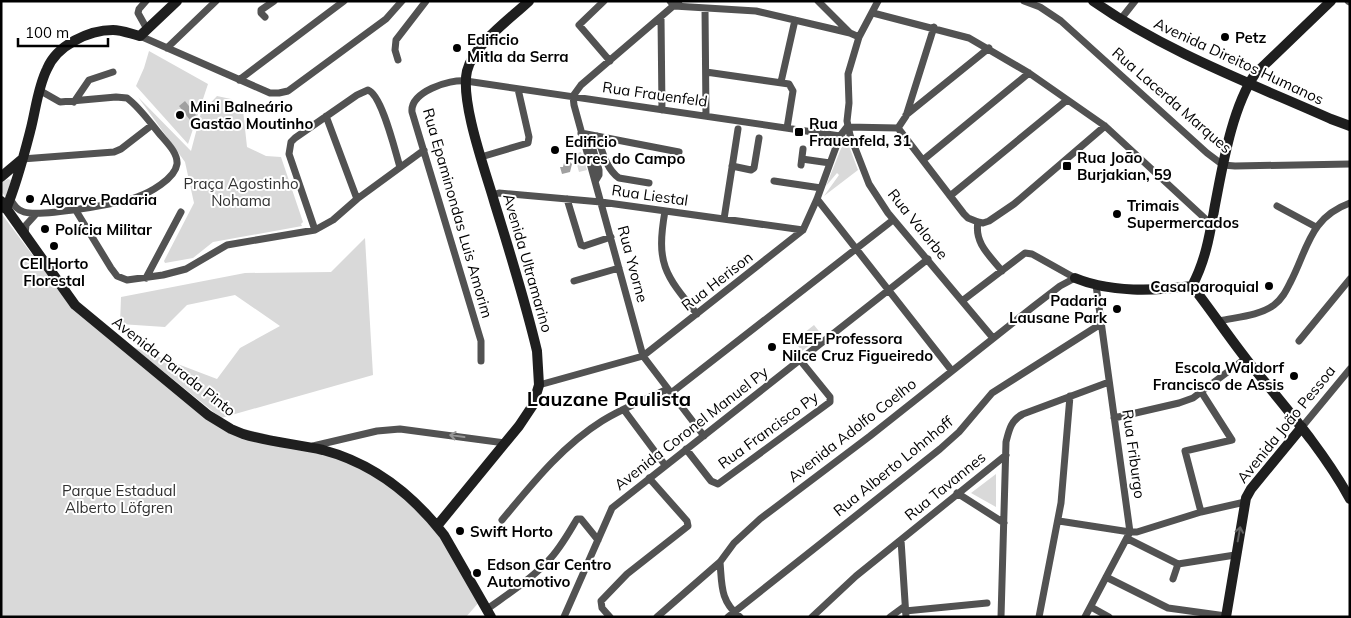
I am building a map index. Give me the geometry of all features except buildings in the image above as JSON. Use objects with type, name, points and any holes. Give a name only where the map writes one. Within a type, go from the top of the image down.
[{"type":"street","points":[[146,1],[138,13],[148,28]]},
{"type":"street","points":[[140,36],[177,1]]},
{"type":"street","points":[[167,48],[216,1]]},
{"type":"street","points":[[265,17],[261,10],[274,1]]},
{"type":"street","points":[[239,80],[344,1]]},
{"type":"street","points":[[39,90],[60,102],[127,98],[152,125],[174,153],[177,166],[173,174],[150,192],[138,197],[36,214],[21,211],[6,203],[16,181],[39,90],[47,67],[63,48],[85,36],[115,30],[140,36],[270,93],[279,94],[288,91],[386,20],[402,1]]},
{"type":"street","points":[[398,60],[395,50],[396,40],[426,1]]},
{"type":"street","name":"Avenida Ultramarino","points":[[437,526],[528,413],[537,396],[539,385],[536,343],[481,157],[470,115],[466,81],[466,72],[474,56],[497,30],[530,1]]},
{"type":"street","points":[[604,1],[579,25],[610,61]]},
{"type":"street","points":[[818,1],[850,33]]},
{"type":"street","name":"Rua Valorbe","points":[[878,1],[859,38],[848,74],[847,127],[869,184],[893,220],[993,338]]},
{"type":"street","name":"Rua Lacerda Marques","points":[[1024,1],[1040,7],[1061,21],[1207,153],[1223,165],[1350,164]]},
{"type":"street","name":"Avenida Direitos Humanos","points":[[1093,1],[1120,20],[1158,42],[1350,126]]},
{"type":"street","points":[[1120,20],[1135,1]]},
{"type":"street","points":[[1192,286],[1203,262],[1223,165],[1238,108],[1249,82],[1331,1]]},
{"type":"street","points":[[573,96],[581,85],[661,17],[674,3],[706,8],[756,11],[850,33],[859,38]]},
{"type":"street","points":[[706,8],[706,116]]},
{"type":"street","points":[[873,13],[969,38],[1029,73],[1105,126],[1212,225]]},
{"type":"street","points":[[661,17],[662,110]]},
{"type":"street","points":[[781,82],[795,20]]},
{"type":"street","points":[[898,128],[906,116],[934,28]]},
{"type":"street","points":[[906,116],[989,48]]},
{"type":"street","points":[[74,102],[89,80],[113,72]]},
{"type":"street","points":[[706,72],[789,84],[793,91],[787,128]]},
{"type":"street","points":[[923,160],[1029,73]]},
{"type":"street","name":"Rua Epaminondas Luis Amorim","points":[[466,81],[458,80],[418,96],[413,102],[412,112],[480,341],[481,361]]},
{"type":"street","name":"Rua Frauenfeld","points":[[466,81],[840,136]]},
{"type":"street","points":[[481,157],[526,145],[529,141],[518,89]]},
{"type":"street","points":[[315,230],[289,154],[291,142],[295,138],[368,90],[372,92],[380,105],[400,167]]},
{"type":"street","name":"Rua Yvorne","points":[[573,96],[574,105],[589,135],[601,202],[643,356]]},
{"type":"street","points":[[950,196],[1067,100]]},
{"type":"street","points":[[326,116],[357,199]]},
{"type":"street","points":[[3,176],[22,159],[118,151],[152,125]]},
{"type":"street","points":[[898,128],[968,218],[986,223],[1014,204],[1105,126]]},
{"type":"street","points":[[847,127],[898,128]]},
{"type":"street","name":"Rua Herison","points":[[539,385],[643,356],[803,230],[817,199],[840,136],[847,127]]},
{"type":"street","points":[[724,219],[738,129]]},
{"type":"street","points":[[589,135],[679,152]]},
{"type":"street","points":[[589,135],[612,172],[619,178],[649,183]]},
{"type":"street","points":[[732,166],[751,170],[754,168],[759,138]]},
{"type":"street","points":[[803,149],[802,162],[830,163]]},
{"type":"street","points":[[75,209],[117,276],[127,280],[146,278],[186,269],[227,245],[315,230],[334,220],[357,199],[424,150]]},
{"type":"street","points":[[3,176],[11,176],[16,181]]},
{"type":"street","points":[[774,181],[821,188]]},
{"type":"street","name":"Rua Liestal","points":[[492,195],[499,193],[567,198],[803,230]]},
{"type":"street","points":[[567,198],[581,245],[611,237]]},
{"type":"street","points":[[817,199],[952,371]]},
{"type":"street","name":"Avenida Parada Pinto","points":[[6,203],[25,235],[63,290],[82,312],[208,415],[231,430],[243,434],[337,454],[374,470],[396,486],[437,526],[451,546],[489,613]]},
{"type":"street","points":[[1219,321],[1264,310],[1281,299],[1316,227],[1333,211],[1350,204]]},
{"type":"street","points":[[1277,206],[1316,227]]},
{"type":"street","points":[[665,211],[660,249],[666,272],[697,314]]},
{"type":"street","points":[[146,278],[181,212]]},
{"type":"street","points":[[25,235],[26,225],[36,214]]},
{"type":"street","points":[[502,520],[560,454],[590,429],[624,410],[670,391],[893,220]]},
{"type":"street","points":[[978,222],[976,233],[979,242],[1002,271]]},
{"type":"street","points":[[962,301],[1023,254],[1029,253],[1070,275],[1096,285],[1141,290],[1192,286]]},
{"type":"street","name":"Avenida Coronel Manuel Py","points":[[564,617],[612,508],[928,259]]},
{"type":"street","points":[[574,281],[619,268]]},
{"type":"street","name":"Avenida Adolfo Coelho","points":[[657,617],[720,562],[737,539],[760,519],[1065,283],[1070,275]]},
{"type":"street","points":[[1299,341],[1350,279]]},
{"type":"street","name":"Rua Friburgo","points":[[1096,285],[1129,536]]},
{"type":"street","points":[[1192,286],[1246,358],[1302,427],[1350,499]]},
{"type":"street","name":"Rua Alberto Lohnhoff","points":[[734,615],[940,450],[960,432],[992,393],[1102,325]]},
{"type":"street","points":[[643,356],[704,436]]},
{"type":"street","points":[[1114,418],[1179,403],[1202,393],[1246,358]]},
{"type":"street","name":"Rua Francisco Py","points":[[686,449],[711,481],[718,484],[830,402],[830,397],[800,360]]},
{"type":"street","name":"Avenida João Pessoa","points":[[1226,616],[1245,502],[1251,489],[1350,369]]},
{"type":"street","name":"Rua Tavannes","points":[[905,611],[901,540],[1006,454],[1008,432],[1017,417],[1109,382]]},
{"type":"street","points":[[1201,512],[1186,451],[1232,441],[1202,393]]},
{"type":"street","points":[[1039,617],[1059,521],[1066,461],[1070,396]]},
{"type":"street","points":[[624,410],[665,465]]},
{"type":"street","points":[[309,447],[389,429],[505,443]]},
{"type":"street","points":[[1001,617],[1006,454]]},
{"type":"street","points":[[610,617],[602,608],[601,601],[627,574],[688,526],[687,521],[649,478]]},
{"type":"street","points":[[957,493],[1004,523]]},
{"type":"street","points":[[1086,617],[1129,536],[1201,512],[1245,502]]},
{"type":"street","points":[[489,613],[550,560],[577,519],[581,519],[598,540]]},
{"type":"street","points":[[1059,521],[1129,536],[1178,564],[1235,555]]},
{"type":"street","points":[[812,617],[856,576],[901,540]]},
{"type":"street","points":[[720,562],[726,602],[734,615]]},
{"type":"street","points":[[1173,580],[1178,564]]},
{"type":"street","points":[[1106,577],[1168,608],[1226,616]]},
{"type":"street","points":[[890,617],[905,611],[987,603]]},
{"type":"street","points":[[1091,607],[1109,617]]},
{"type":"green space","name":"Mini Balneário Gastão Moutinho","points":[[149,51],[208,84],[188,144],[136,86]]},
{"type":"green space","name":"Praça Agostinho Nohama","points":[[217,96],[231,99],[243,110],[247,147],[266,156],[281,157],[303,222],[302,226],[213,242],[193,258],[165,263],[164,261],[194,203],[185,162],[138,97],[191,151],[201,113]]},
{"type":"green space","points":[[844,144],[849,146],[858,170],[824,196],[839,175],[837,173],[826,186]]},
{"type":"green space","points":[[581,152],[587,170],[579,172],[574,154]]},
{"type":"green space","points":[[8,179],[11,180],[7,199],[1,191],[1,183]]},
{"type":"green space","name":"Parque Estadual Alberto Löfgren","points":[[1,213],[34,257],[75,306],[219,423],[286,439],[349,459],[403,496],[435,529],[480,601],[466,617],[1,617]]},
{"type":"green space","points":[[365,238],[373,375],[221,418],[133,347],[217,379],[240,348],[280,326],[235,295],[187,305],[165,327],[120,324],[121,297],[245,273],[331,272]]},
{"type":"green space","points":[[814,325],[822,335],[802,351],[794,341]]},
{"type":"green space","points":[[996,474],[996,507],[971,493]]},
{"type":"shaded area","points":[[185,101],[196,115],[190,120],[179,106]]},
{"type":"shaded area","points":[[570,162],[572,164],[570,172],[562,174],[560,167],[563,167],[564,163]]},
{"type":"place","name":"Petz","points":[[1225,37]]},
{"type":"place","name":"Edificio Mitla da Serra","points":[[457,48]]},
{"type":"place","name":"Mini Balneário Gastão Moutinho","points":[[180,115]]},
{"type":"place","name":"Rua Frauenfeld, 31","points":[[799,132]]},
{"type":"place","name":"Edificio Flores do Campo","points":[[555,150]]},
{"type":"place","name":"Rua João Burjakian, 59","points":[[1067,166]]},
{"type":"place","name":"Algarve Padaria","points":[[30,199]]},
{"type":"place","name":"Trimais Supermercados","points":[[1117,214]]},
{"type":"place","name":"Polícia Militar","points":[[45,229]]},
{"type":"place","name":"CEI Horto Florestal","points":[[54,246]]},
{"type":"place","name":"Casa paroquial","points":[[1269,286]]},
{"type":"place","name":"Padaria Lausane Park","points":[[1117,309]]},
{"type":"place","name":"EMEF Professora Nilce Cruz Figueiredo","points":[[772,347]]},
{"type":"place","name":"Escola Waldorf Francisco de Assis","points":[[1294,376]]},
{"type":"place","name":"Swift Horto","points":[[460,531]]},
{"type":"place","name":"Edson Car Centro Automotivo","points":[[477,573]]},
{"type":"district","name":"Lauzane Paulista","points":[[609,398]]}]
